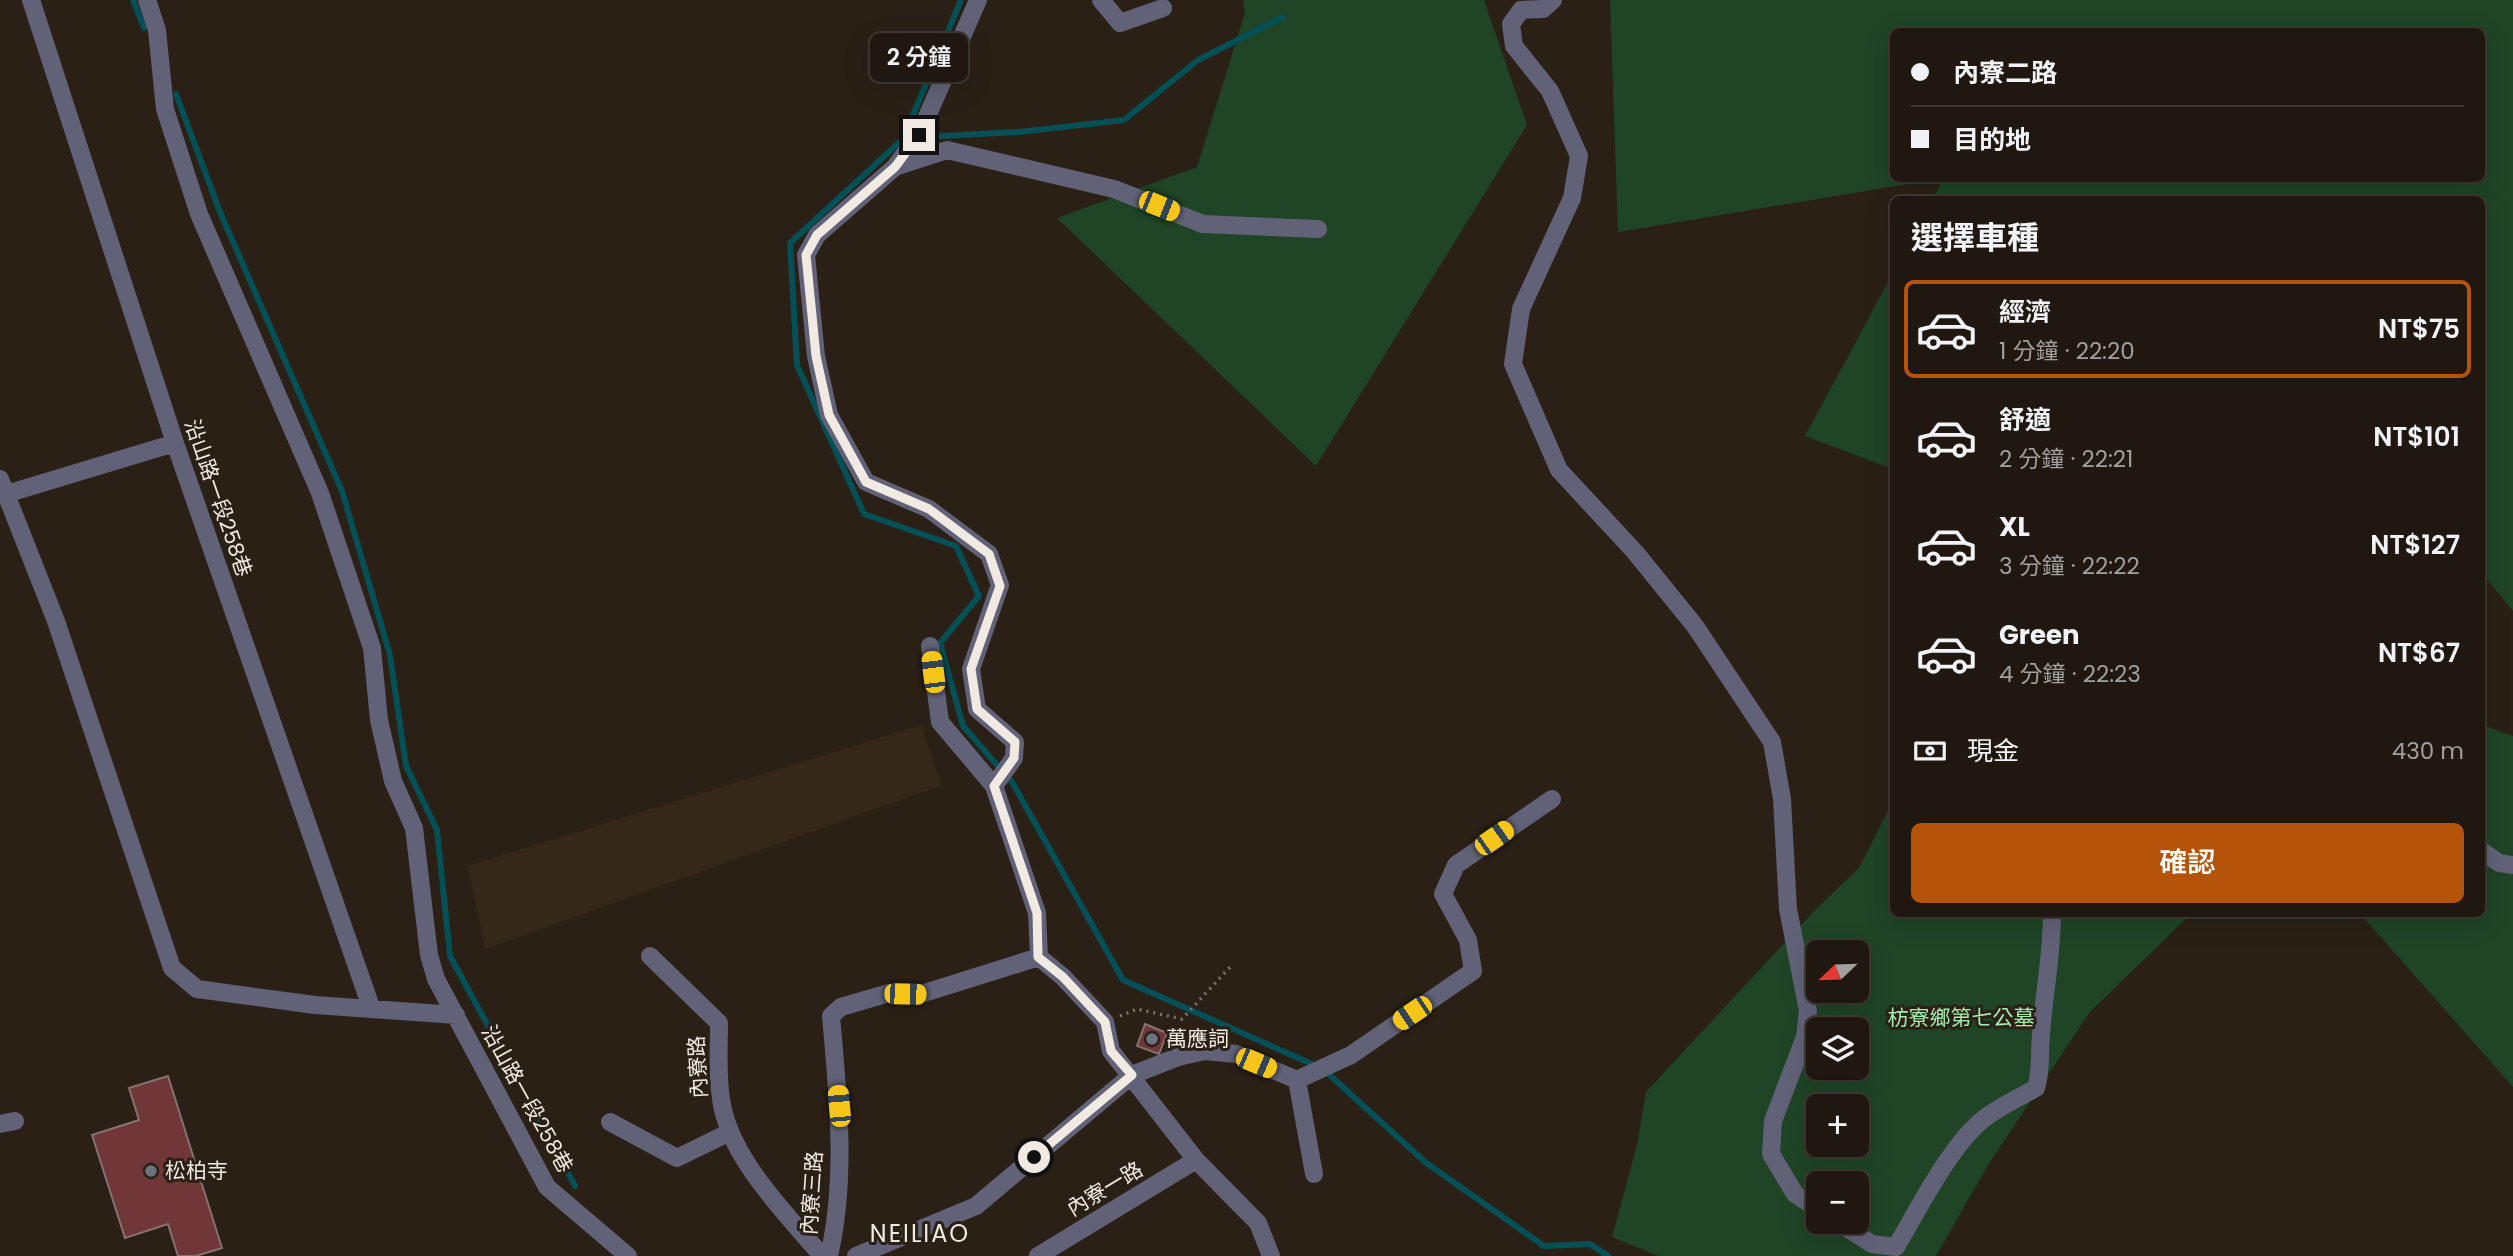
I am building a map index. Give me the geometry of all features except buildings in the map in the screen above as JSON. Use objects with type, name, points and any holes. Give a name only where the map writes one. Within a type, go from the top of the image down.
[{"type":"street","name":"沿山路一段258巷","points":[[30,0],[175,443],[371,1007]]},
{"type":"street","points":[[147,0],[157,30],[165,108],[199,214],[320,493],[372,648],[379,720],[393,781],[414,828],[429,955],[436,979],[456,1015]]},
{"type":"street","points":[[978,0],[919,135],[895,167],[817,235],[806,255],[816,356],[829,415],[866,482],[929,509],[989,554],[1000,586],[971,669],[977,709],[1015,742],[1012,761],[995,785]]},
{"type":"street","points":[[1101,0],[1120,23],[1163,8]]},
{"type":"street","points":[[1553,0],[1543,9],[1521,10],[1511,24],[1514,46],[1550,91],[1579,156],[1572,198],[1521,309],[1513,364],[1559,470],[1635,552],[1695,626],[1772,742],[1782,799],[1788,909],[1808,1011],[1805,1037],[1773,1121],[1771,1154],[1795,1194],[1806,1201]]},
{"type":"street","points":[[895,167],[947,149],[1114,188],[1203,224],[1318,229]]},
{"type":"street","points":[[3,487],[175,443]]},
{"type":"street","name":"沿山路一段258巷","points":[[3,487],[56,621],[172,968],[197,989],[315,1004],[456,1015],[547,1187],[628,1256]]},
{"type":"street","points":[[930,646],[940,722],[995,785],[1037,913],[1038,957],[1063,977],[1105,1022],[1111,1051],[1196,1160],[1258,1223],[1270,1256]]},
{"type":"street","points":[[856,1256],[976,1206],[1132,1075],[1178,1057],[1205,1051],[1236,1054],[1301,1078],[1351,1055],[1473,971],[1468,940],[1443,894],[1456,865],[1552,799]]},
{"type":"street","points":[[2485,853],[2499,863],[2513,865]]},
{"type":"street","points":[[1856,1234],[1872,1244],[1899,1252],[1946,1164],[1965,1139],[1987,1116],[2036,1088],[2042,1070],[2040,1036],[2052,948],[2052,917]]},
{"type":"street","name":"內寮路","points":[[650,956],[719,1023],[721,1099],[730,1132],[763,1186],[822,1256]]},
{"type":"street","name":"內寮三路","points":[[829,1256],[839,1186],[839,1106],[831,1016],[841,1007],[889,993],[921,994],[1038,957]]},
{"type":"street","points":[[1301,1078],[1314,1174]]},
{"type":"street","points":[[610,1122],[677,1158],[730,1132]]},
{"type":"street","name":"內寮一路","points":[[1038,1256],[1196,1160]]},
{"type":"path","points":[[1105,1022],[1137,1009],[1182,1019],[1231,966]]},
{"type":"shaded area","points":[[921,725],[942,785],[485,949],[468,866]]},
{"type":"green space","points":[[1243,0],[1484,0],[1527,125],[1316,466],[1057,218],[1197,167],[1245,13]]},
{"type":"green space","points":[[1610,0],[2513,0],[2513,611],[2485,577],[2485,196],[1935,196],[1942,182],[2485,182],[2485,28],[1890,28],[1890,182],[1919,182],[1618,232]]},
{"type":"green space","points":[[1890,279],[1890,468],[1805,436]]},
{"type":"green space","points":[[2485,726],[2513,736],[2513,1087],[2364,918],[2357,917],[2485,917]]},
{"type":"green space","name":"枋寮鄉第七公墓","points":[[1890,807],[1890,917],[2188,917],[2090,1012],[1988,1165],[1936,1256],[1658,1256],[1612,1237],[1637,1145],[1646,1092],[1813,912],[1859,868]]},
{"type":"waterway","points":[[133,0],[144,28]]},
{"type":"waterway","points":[[961,0],[903,139],[790,243],[797,365],[864,514],[956,546],[979,596],[940,643],[963,726],[1012,782],[1123,980],[1323,1069],[1425,1162],[1544,1246],[1590,1244],[1608,1256]]},
{"type":"waterway","points":[[922,137],[1019,132],[1124,120],[1198,60],[1283,17]]},
{"type":"waterway","points":[[176,94],[220,212],[342,491],[390,655],[406,766],[437,830],[450,956],[575,1186]]},
{"type":"place","name":"萬應詞","points":[[1152,1039]]},
{"type":"place","name":"松柏寺","points":[[151,1171]]},
{"type":"district","name":"NEILIAO","points":[[920,1234]]},
{"type":"route","points":[[919,135],[895,167],[817,235],[806,255],[816,356],[829,415],[866,482],[929,509],[989,554],[1000,586],[971,669],[977,709],[1015,742],[1014,758],[994,786],[1037,913],[1038,957],[1063,977],[1105,1022],[1111,1051],[1132,1075],[1034,1157]]}]
